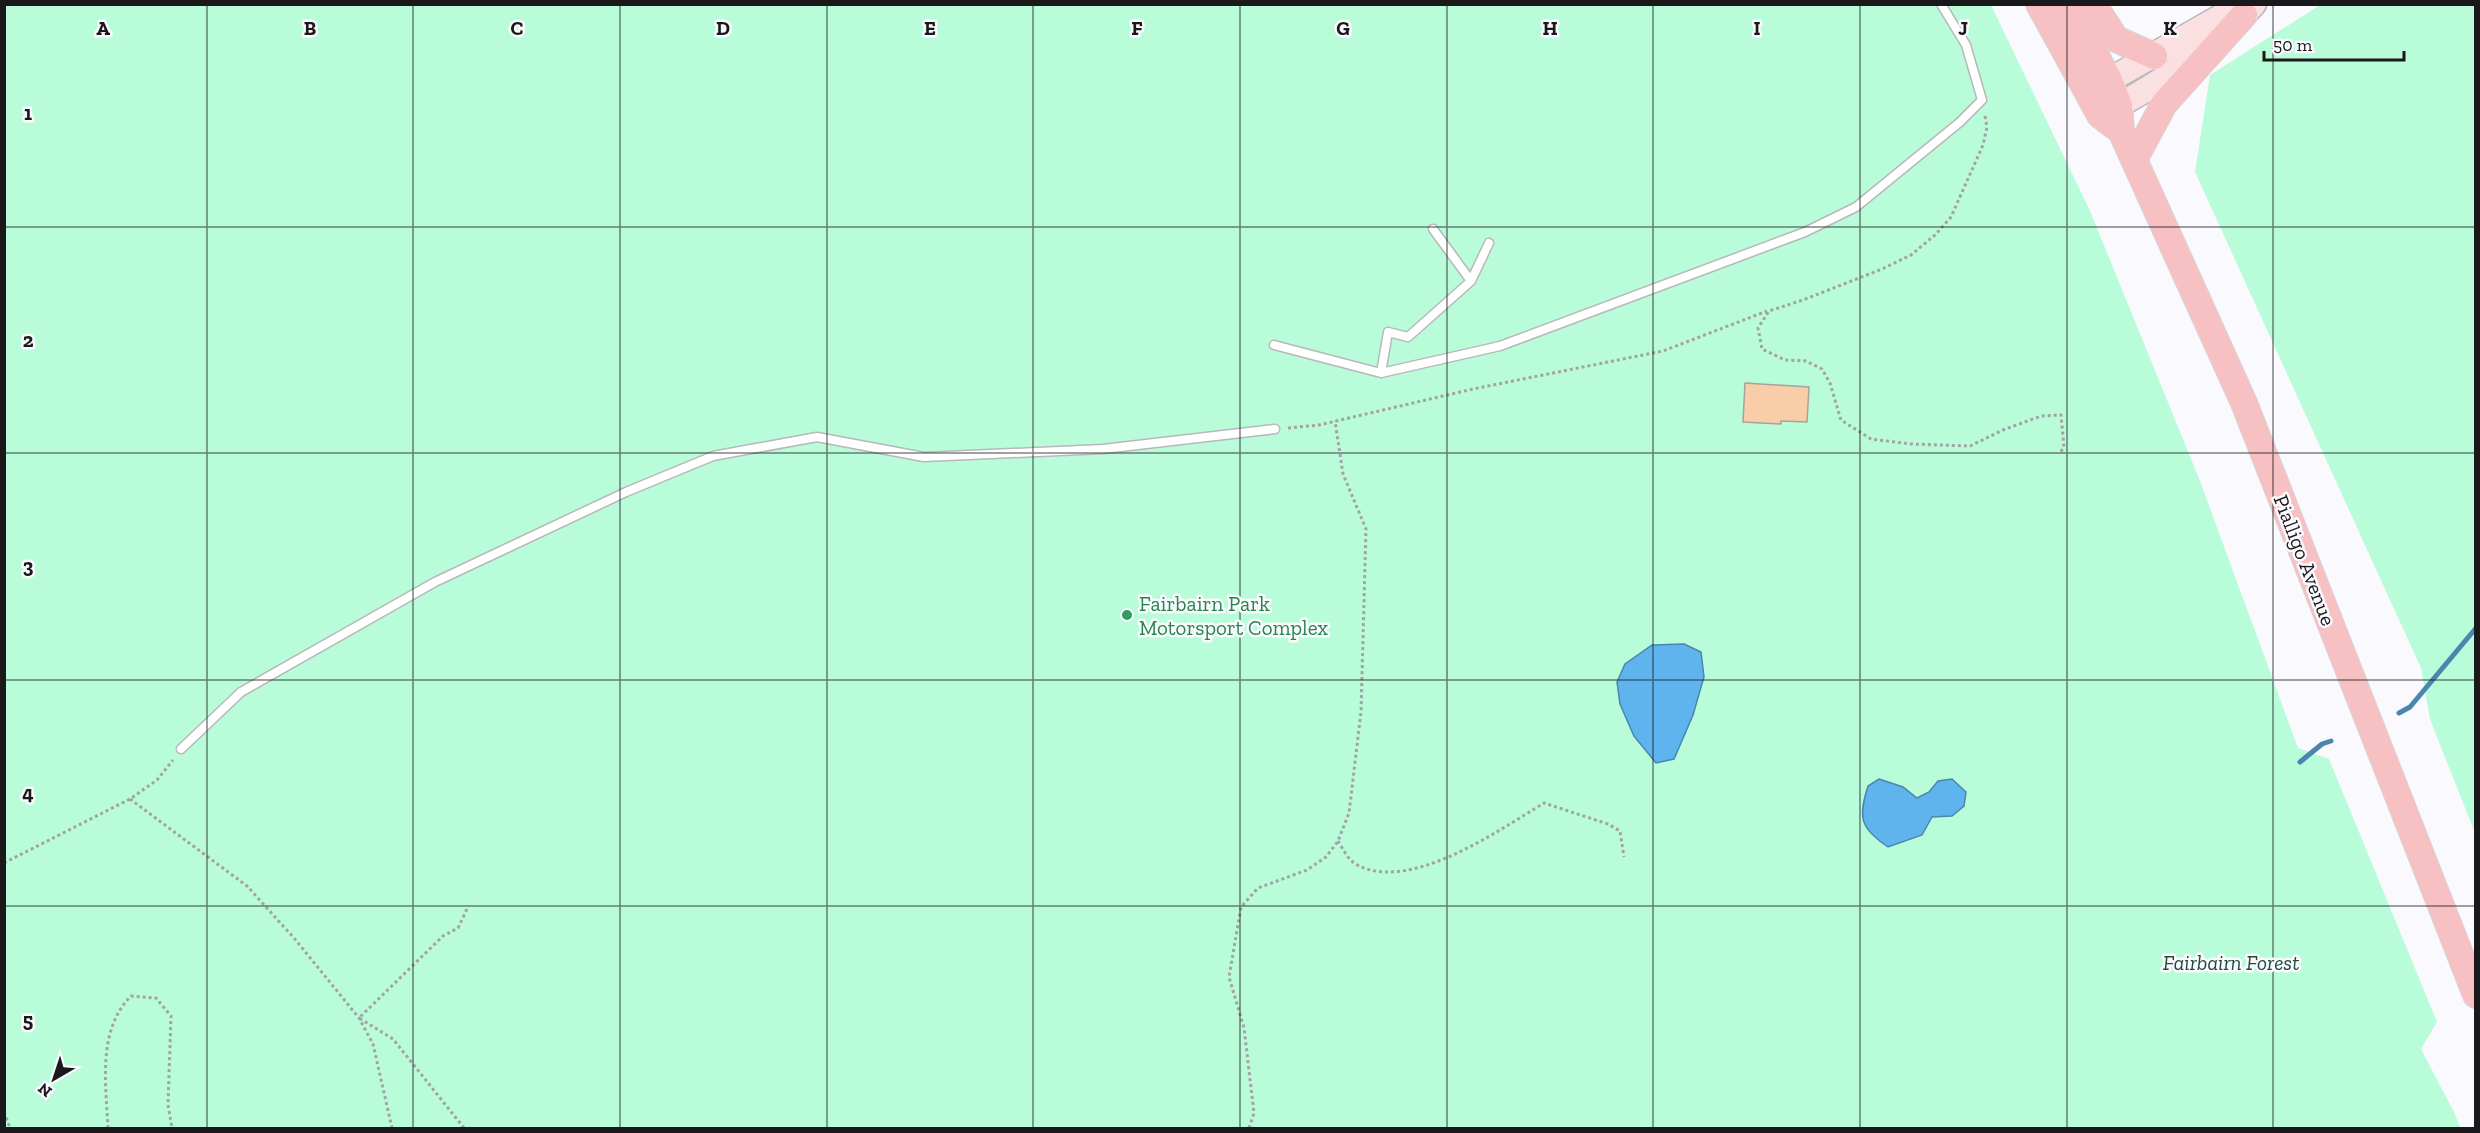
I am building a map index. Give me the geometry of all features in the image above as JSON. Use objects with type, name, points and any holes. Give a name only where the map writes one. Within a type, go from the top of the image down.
[{"type":"main road","name":"Pialligo Avenue","points":[[2039,4],[2087,92],[2113,117]]},
{"type":"main road","name":"Pialligo Avenue","points":[[2068,4],[2109,80],[2113,117],[2244,403],[2475,995]]},
{"type":"main road","points":[[2093,4],[2116,39],[2154,56]]},
{"type":"main road","points":[[2087,92],[2247,8]]},
{"type":"main road","points":[[2113,117],[2174,70],[2247,8]]},
{"type":"main road","points":[[2134,160],[2164,104],[2247,8]]},
{"type":"lane","points":[[1274,345],[1381,373],[1500,345],[1805,232],[1856,207],[1960,122],[1982,100],[1966,45],[1941,4]]},
{"type":"lane","points":[[1433,229],[1471,281]]},
{"type":"lane","points":[[1381,373],[1388,332],[1408,337],[1471,281],[1489,243]]},
{"type":"lane","points":[[182,749],[241,693],[435,582],[626,492],[714,456],[817,437],[924,457],[1103,449],[1275,429]]},
{"type":"path","points":[[1275,429],[1335,421],[1473,389],[1663,351],[1803,300],[1901,260],[1911,255],[1935,235],[1951,217],[1983,145],[1987,127],[1982,100]]},
{"type":"path","points":[[1769,311],[1758,328],[1762,349],[1785,360],[1806,361],[1822,369],[1830,384],[1841,420],[1871,439],[1911,444],[1970,446],[2003,430],[2041,416],[2061,416],[2064,447],[2060,453]]},
{"type":"path","points":[[1249,1128],[1254,1113],[1244,1028],[1229,977],[1241,907],[1258,888],[1307,870],[1326,857],[1338,840],[1348,813],[1361,712],[1366,529],[1350,496],[1343,474],[1335,421]]},
{"type":"path","points":[[4,863],[130,799],[157,780],[182,749]]},
{"type":"path","points":[[130,799],[247,886],[294,938],[359,1018],[373,1044],[392,1128]]},
{"type":"path","points":[[1338,840],[1352,862],[1368,869],[1407,872],[1455,855],[1544,803],[1608,824],[1620,831],[1624,857]]},
{"type":"path","points":[[359,1018],[443,936],[458,928],[468,907]]},
{"type":"path","points":[[108,1128],[105,1074],[110,1028],[119,1008],[131,996],[156,998],[171,1016],[168,1105],[172,1128]]},
{"type":"path","points":[[359,1018],[393,1039],[464,1128]]},
{"type":"path","points":[[4,1112],[10,1128]]},
{"type":"green space","name":"Fairbairn Park Motorsport Complex","points":[[5,4],[1991,5],[2090,211],[2200,481],[2298,748],[2329,759],[2437,1022],[2421,1049],[2460,1128],[5,1128]]},
{"type":"green space","points":[[2320,5],[2475,5],[2475,833],[2430,719],[2421,668],[2195,172],[2210,75]]},
{"type":"water","points":[[1684,644],[1701,652],[1704,677],[1693,715],[1674,759],[1656,763],[1634,736],[1620,704],[1617,682],[1625,664],[1652,645]]},
{"type":"water","points":[[1879,779],[1903,787],[1917,798],[1929,792],[1938,781],[1952,779],[1966,792],[1964,806],[1952,816],[1932,817],[1922,835],[1888,847],[1867,828],[1863,814],[1868,786]]},
{"type":"building","points":[[1745,383],[1809,387],[1807,422],[1781,421],[1781,424],[1743,422]]},
{"type":"waterway","points":[[2399,713],[2410,707],[2476,628]]},
{"type":"waterway","points":[[2300,762],[2322,744],[2331,741]]},
{"type":"place","name":"Fairbairn Park Motorsport Complex","points":[[1127,615]]},
{"type":"park label","name":"Fairbairn Forest","points":[[2231,962]]}]
